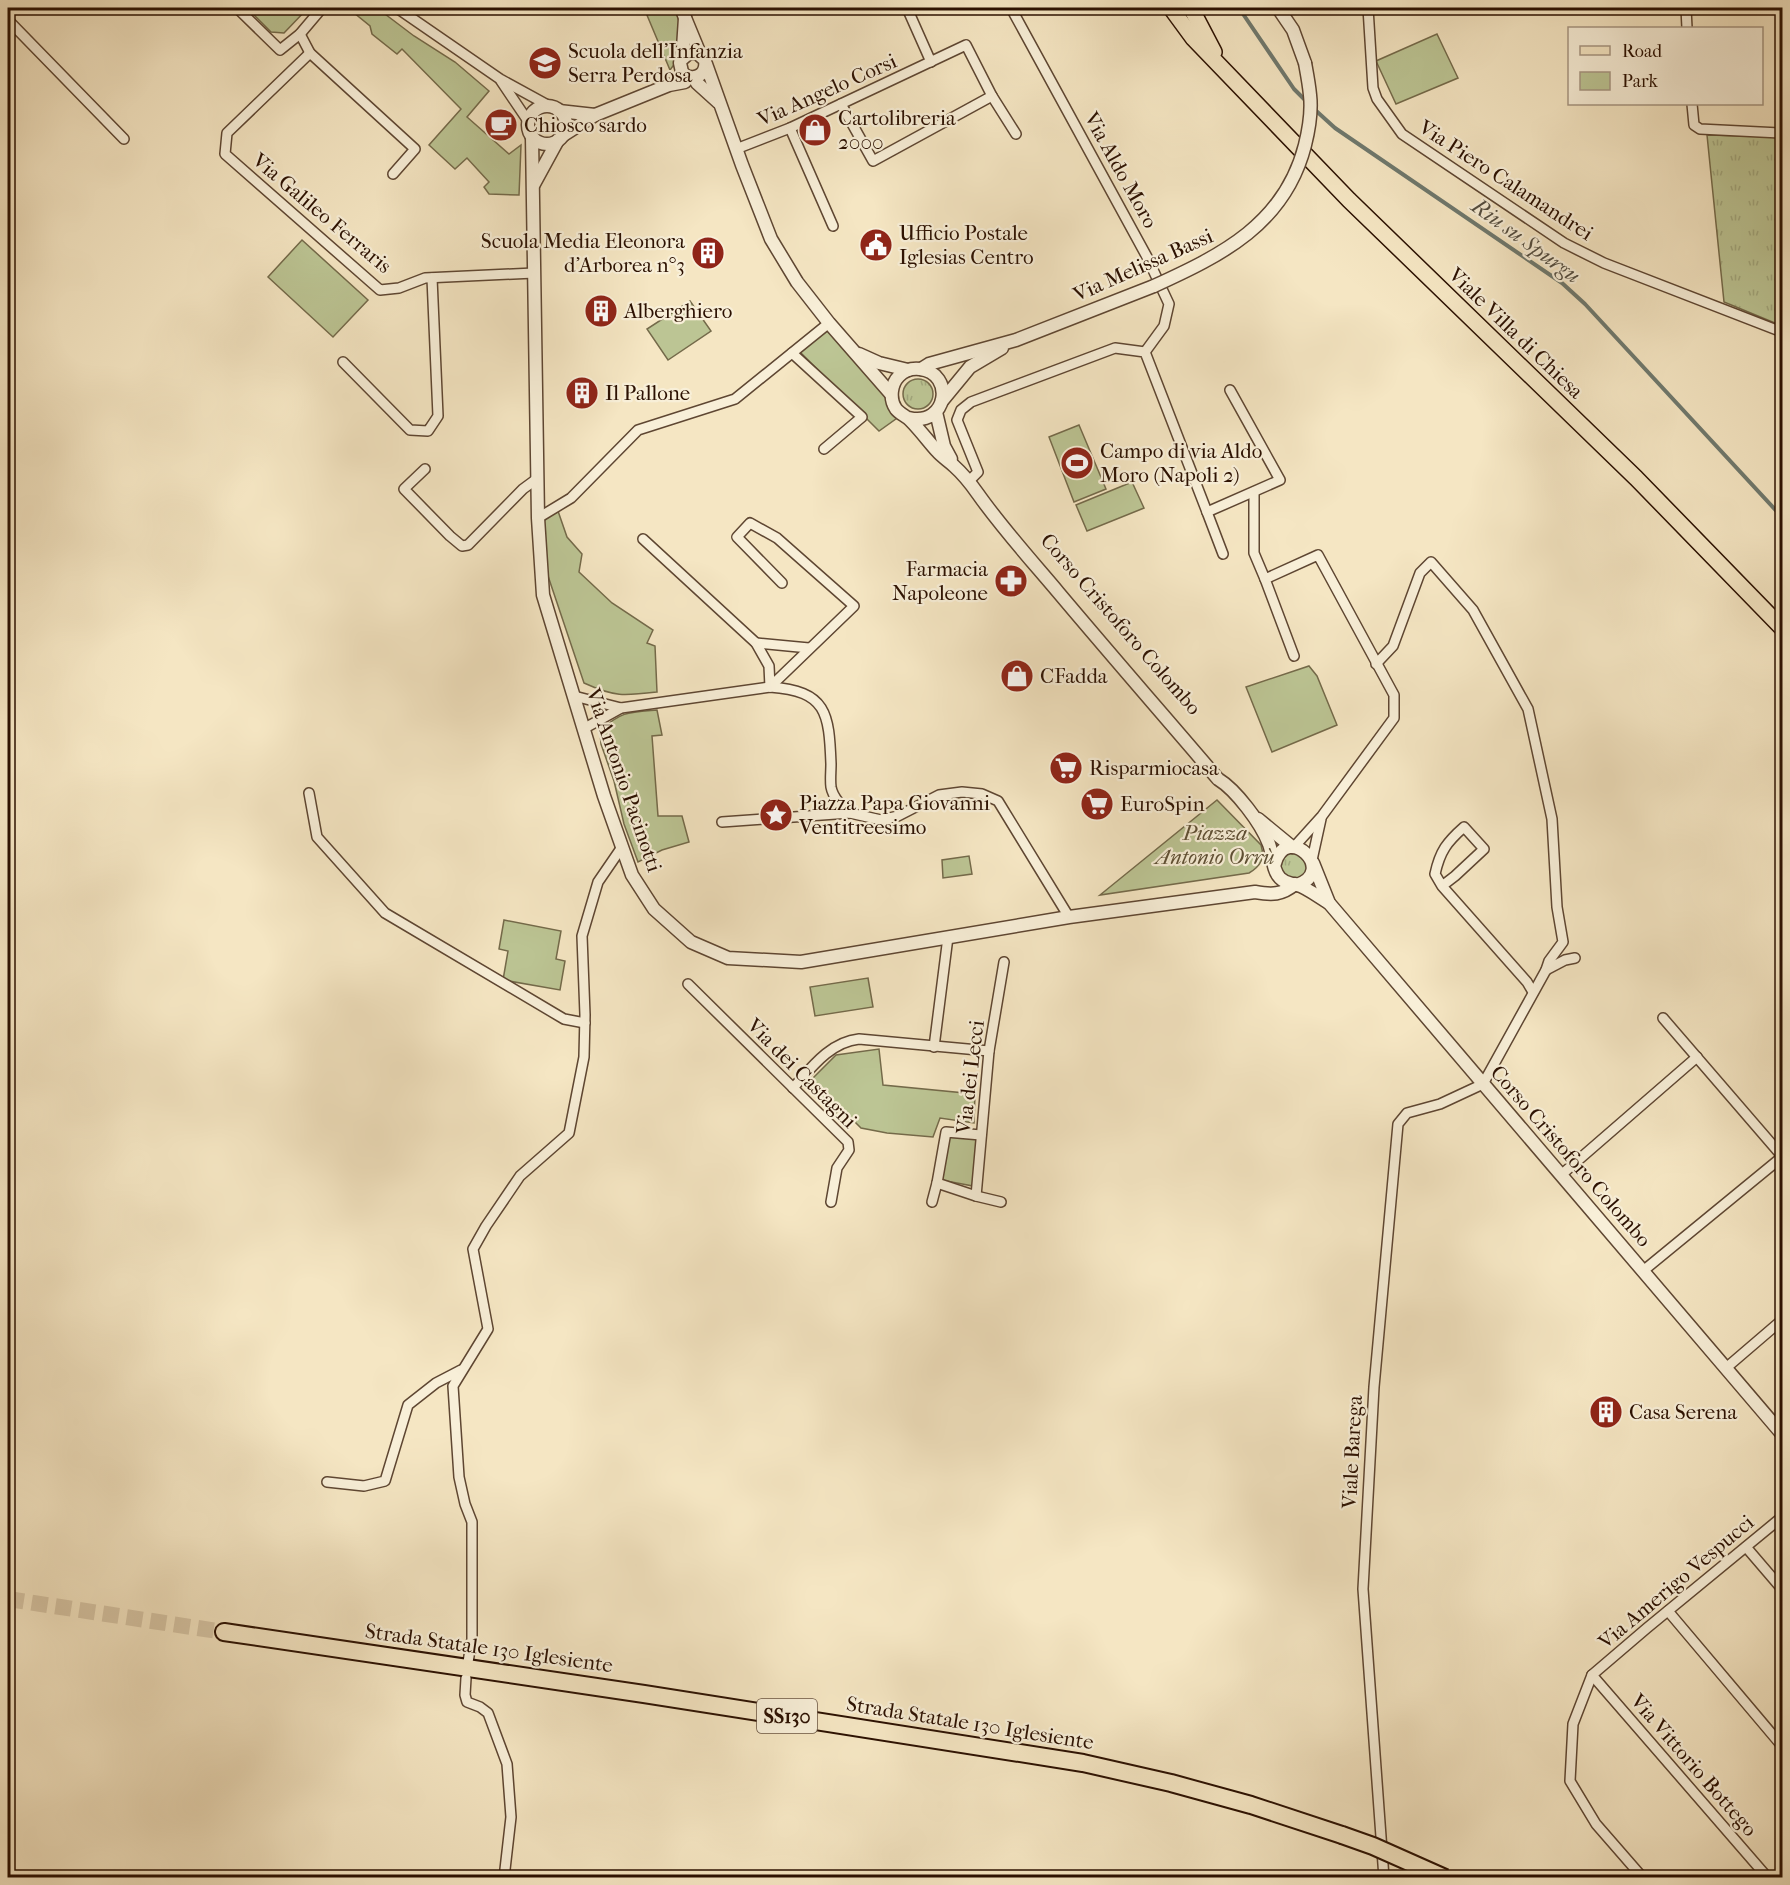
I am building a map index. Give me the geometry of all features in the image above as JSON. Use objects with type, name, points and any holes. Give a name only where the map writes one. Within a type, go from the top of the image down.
[{"type":"highway","name":"Strada Statale 130 Iglesiente","points":[[224,1632],[1083,1762],[1171,1782],[1251,1805],[1372,1846],[1445,1878]]},
{"type":"main road","name":"Viale Villa di Chiesa","points":[[1171,8],[1193,38],[1349,200],[1636,478],[1782,628]]},
{"type":"main road","name":"Viale Villa di Chiesa","points":[[1191,8],[1223,68]]},
{"type":"street","points":[[237,8],[280,50],[300,33],[322,8]]},
{"type":"street","points":[[397,8],[500,79],[556,109],[565,121],[566,127],[560,138]]},
{"type":"street","points":[[907,8],[931,62]]},
{"type":"street","name":"Via Aldo Moro","points":[[1011,8],[1147,257],[1169,304],[1164,326],[1145,352]]},
{"type":"street","name":"Via Melissa Bassi","points":[[915,369],[1016,340],[1154,286],[1231,247],[1262,221],[1280,201],[1294,177],[1302,157],[1311,114],[1311,95],[1305,63],[1293,30],[1278,8]]},
{"type":"street","name":"Via Piero Calamandrei","points":[[1368,8],[1373,88],[1377,99],[1402,134],[1564,243],[1604,263],[1782,332]]},
{"type":"street","points":[[1686,8],[1687,27]]},
{"type":"street","name":"Corso Cristoforo Colombo","points":[[683,13],[721,104],[771,239],[797,282],[829,323],[891,394],[896,409],[909,418],[938,453],[969,481],[992,514],[1121,667],[1218,779],[1228,785],[1248,810],[1269,843],[1281,880],[1296,885],[1329,903]]},
{"type":"street","name":"Corso Cristoforo Colombo","points":[[680,62],[683,13]]},
{"type":"street","points":[[8,20],[124,139]]},
{"type":"street","points":[[300,33],[310,53],[415,149],[393,174]]},
{"type":"street","name":"Via Angelo Corsi","points":[[736,149],[790,128],[966,45],[993,96]]},
{"type":"street","points":[[595,115],[541,107],[531,115],[528,127],[532,136],[543,144],[549,144],[595,115],[669,85],[685,82],[691,77],[701,75],[703,59],[689,52],[680,62],[669,85]]},
{"type":"street","name":"Via Galileo Ferraris","points":[[310,53],[227,134],[225,154],[380,290],[399,288],[426,278],[534,273]]},
{"type":"street","points":[[680,62],[682,72],[691,77],[721,104]]},
{"type":"street","points":[[500,79],[528,121]]},
{"type":"street","points":[[841,104],[873,161],[993,96],[1016,134]]},
{"type":"street","points":[[1692,105],[1694,124],[1700,129],[1782,133]]},
{"type":"street","points":[[790,128],[833,226]]},
{"type":"street","name":"Via Antonio Pacinotti","points":[[532,136],[538,518],[543,595],[604,796],[622,847],[632,875],[654,909],[691,942],[728,958],[801,962],[1069,917],[1255,892],[1271,895],[1285,893],[1296,885]]},
{"type":"street","name":"Via Antonio Pacinotti","points":[[533,185],[560,138]]},
{"type":"street","points":[[343,362],[410,430],[428,431],[438,416],[432,278]]},
{"type":"street","points":[[538,518],[571,498],[638,430],[735,399],[829,323]]},
{"type":"street","name":"Via Melissa Bassi","points":[[939,407],[970,367],[1016,340]]},
{"type":"street","points":[[969,481],[978,472],[957,420],[961,410],[971,402],[1115,348],[1145,352],[1223,554]]},
{"type":"street","points":[[792,353],[862,417],[824,449]]},
{"type":"street","name":"Corso Cristoforo Colombo","points":[[856,353],[879,363],[934,374],[943,389],[939,407],[944,446],[954,466]]},
{"type":"street","points":[[891,394],[896,379],[915,369]]},
{"type":"street","points":[[1207,512],[1280,480],[1230,390]]},
{"type":"street","points":[[909,418],[923,419],[939,407]]},
{"type":"street","points":[[425,469],[404,489],[462,546],[468,545],[523,489],[538,478]]},
{"type":"street","points":[[1254,492],[1254,553],[1294,656]]},
{"type":"street","points":[[770,687],[854,606],[777,538],[750,523],[737,537],[782,583]]},
{"type":"street","points":[[643,539],[756,643],[769,666],[770,687]]},
{"type":"street","points":[[1255,892],[1270,882],[1281,852],[1293,847],[1322,816],[1394,718],[1394,695],[1318,555],[1265,579]]},
{"type":"street","points":[[1376,664],[1393,646],[1420,573],[1431,562],[1473,610],[1528,709],[1552,819],[1557,907],[1563,942],[1549,961],[1484,1084]]},
{"type":"street","points":[[756,643],[809,648]]},
{"type":"street","points":[[585,728],[621,708],[770,687],[790,688],[809,694],[823,711],[830,731],[831,789],[838,802],[850,813]]},
{"type":"street","points":[[574,696],[621,708]]},
{"type":"street","points":[[722,822],[850,813],[881,820],[898,816],[939,795],[962,792],[982,794],[998,801],[1069,917]]},
{"type":"street","points":[[309,793],[317,837],[385,913],[564,1019],[585,1023]]},
{"type":"street","name":"Corso Cristoforo Colombo","points":[[1248,810],[1293,847],[1307,852],[1329,903],[1782,1434]]},
{"type":"street","points":[[1296,885],[1303,883],[1311,874],[1322,816]]},
{"type":"street","points":[[1442,886],[1484,849],[1464,827],[1447,842],[1438,859],[1435,874],[1442,886],[1527,982],[1533,992]]},
{"type":"street","points":[[468,1662],[472,1639],[472,1522],[459,1477],[453,1386],[488,1329],[473,1250],[486,1226],[520,1176],[569,1133],[584,1058],[582,936],[598,882],[622,847]]},
{"type":"street","points":[[934,1047],[948,937]]},
{"type":"street","points":[[1546,970],[1565,960],[1575,958]]},
{"type":"street","name":"Via dei Lecci","points":[[976,1196],[990,1051],[1004,962]]},
{"type":"street","name":"Via dei Castagni","points":[[687,984],[848,1142],[849,1150],[837,1168],[831,1202]]},
{"type":"street","points":[[1643,1270],[1782,1156],[1663,1018]]},
{"type":"street","points":[[793,1088],[825,1055],[842,1042],[859,1039],[990,1051]]},
{"type":"street","points":[[1561,1175],[1697,1057]]},
{"type":"street","name":"Viale Barega","points":[[1384,1878],[1363,1589],[1374,1387],[1398,1124],[1407,1113],[1440,1104],[1484,1084]]},
{"type":"street","points":[[932,1202],[946,1132],[981,1135]]},
{"type":"street","points":[[937,1184],[1001,1202]]},
{"type":"street","points":[[1726,1368],[1782,1320]]},
{"type":"street","points":[[327,1482],[364,1486],[385,1481],[408,1405],[436,1383],[463,1369]]},
{"type":"street","name":"Via Amerigo Vespucci","points":[[1592,1676],[1782,1517]]},
{"type":"street","points":[[1746,1547],[1782,1589]]},
{"type":"street","points":[[1668,1611],[1782,1746]]},
{"type":"street","points":[[1592,1676],[1573,1724],[1570,1781],[1596,1824],[1643,1878]]},
{"type":"street","name":"Via Vittorio Bottego","points":[[1592,1676],[1767,1878]]},
{"type":"street","points":[[466,1678],[467,1702],[488,1713],[507,1764],[511,1817],[504,1878]]},
{"type":"green space","points":[[247,8],[308,8],[284,33],[271,32]]},
{"type":"green space","points":[[348,8],[377,8],[414,36],[455,62],[489,91],[467,117],[509,154],[521,145],[519,195],[489,194],[484,187],[489,182],[467,158],[455,169],[429,145],[461,109],[402,49],[397,54],[372,34],[370,26]]},
{"type":"green space","points":[[644,8],[677,8],[681,19],[679,58],[670,70]]},
{"type":"green space","points":[[1437,34],[1458,78],[1396,104],[1376,61]]},
{"type":"green space","points":[[1707,135],[1782,137],[1782,326],[1724,302]]},
{"type":"green space","points":[[302,240],[368,300],[333,337],[268,277]]},
{"type":"green space","points":[[690,301],[711,331],[668,360],[647,329]]},
{"type":"green space","points":[[829,328],[890,395],[900,416],[879,431],[800,352]]},
{"type":"green space","points":[[918,379],[929,383],[933,394],[929,405],[918,409],[907,405],[903,394],[907,383]]},
{"type":"green space","name":"Campo di via Aldo Moro (Napoli 2)","points":[[1079,425],[1106,489],[1074,502],[1049,437]]},
{"type":"green space","name":"Campo di via Aldo Moro (Napoli 2)","points":[[1132,482],[1144,508],[1087,531],[1076,505]]},
{"type":"green space","points":[[558,511],[567,537],[582,554],[579,572],[612,603],[653,630],[647,643],[655,646],[657,692],[619,694],[584,683],[546,570],[542,520]]},
{"type":"green space","points":[[1309,666],[1317,676],[1337,725],[1272,752],[1246,687]]},
{"type":"green space","points":[[657,710],[662,735],[652,736],[658,816],[682,816],[689,842],[662,850],[638,862],[624,824],[614,781],[601,744],[600,731],[620,716]]},
{"type":"green space","name":"Piazza Antonio Orrù","points":[[1217,800],[1261,845],[1262,858],[1253,870],[1249,873],[1100,895]]},
{"type":"green space","points":[[1288,852],[1300,853],[1309,867],[1303,878],[1287,879],[1279,866]]},
{"type":"green space","points":[[969,856],[972,874],[943,878],[942,860]]},
{"type":"green space","points":[[504,920],[561,931],[556,959],[565,961],[560,990],[503,980],[508,951],[499,949]]},
{"type":"green space","points":[[868,978],[873,1007],[815,1016],[810,987]]},
{"type":"green space","points":[[879,1049],[883,1085],[975,1094],[974,1123],[940,1118],[933,1137],[861,1128],[841,1108],[834,1115],[807,1084],[836,1055]]},
{"type":"green space","points":[[950,1135],[978,1139],[973,1186],[941,1180]]},
{"type":"waterway","name":"Riu su Spurgu","points":[[1239,8],[1294,89],[1308,103]]},
{"type":"waterway","name":"Riu su Spurgu","points":[[1313,108],[1335,128],[1562,283],[1585,304],[1782,517]]},
{"type":"tunnel","points":[[8,1599],[224,1632]]},
{"type":"place","name":"Scuola dell'Infanzia Serra Perdosa","points":[[545,63]]},
{"type":"place","name":"Chiosco sardo","points":[[501,125]]},
{"type":"place","name":"Cartolibreria 2000","points":[[815,130]]},
{"type":"place","name":"Ufficio Postale Iglesias Centro","points":[[876,245]]},
{"type":"place","name":"Scuola Media Eleonora d'Arborea n°3","points":[[708,253]]},
{"type":"place","name":"Alberghiero","points":[[601,311]]},
{"type":"place","name":"Il Pallone","points":[[582,393]]},
{"type":"place","name":"Campo di via Aldo Moro (Napoli 2)","points":[[1077,463]]},
{"type":"place","name":"Farmacia Napoleone","points":[[1011,581]]},
{"type":"place","name":"CFadda","points":[[1017,676]]},
{"type":"place","name":"Risparmiocasa","points":[[1066,768]]},
{"type":"place","name":"EuroSpin","points":[[1097,804]]},
{"type":"place","name":"Piazza Papa Giovanni Ventitreesimo","points":[[776,815]]},
{"type":"place","name":"Casa Serena","points":[[1606,1412]]}]
